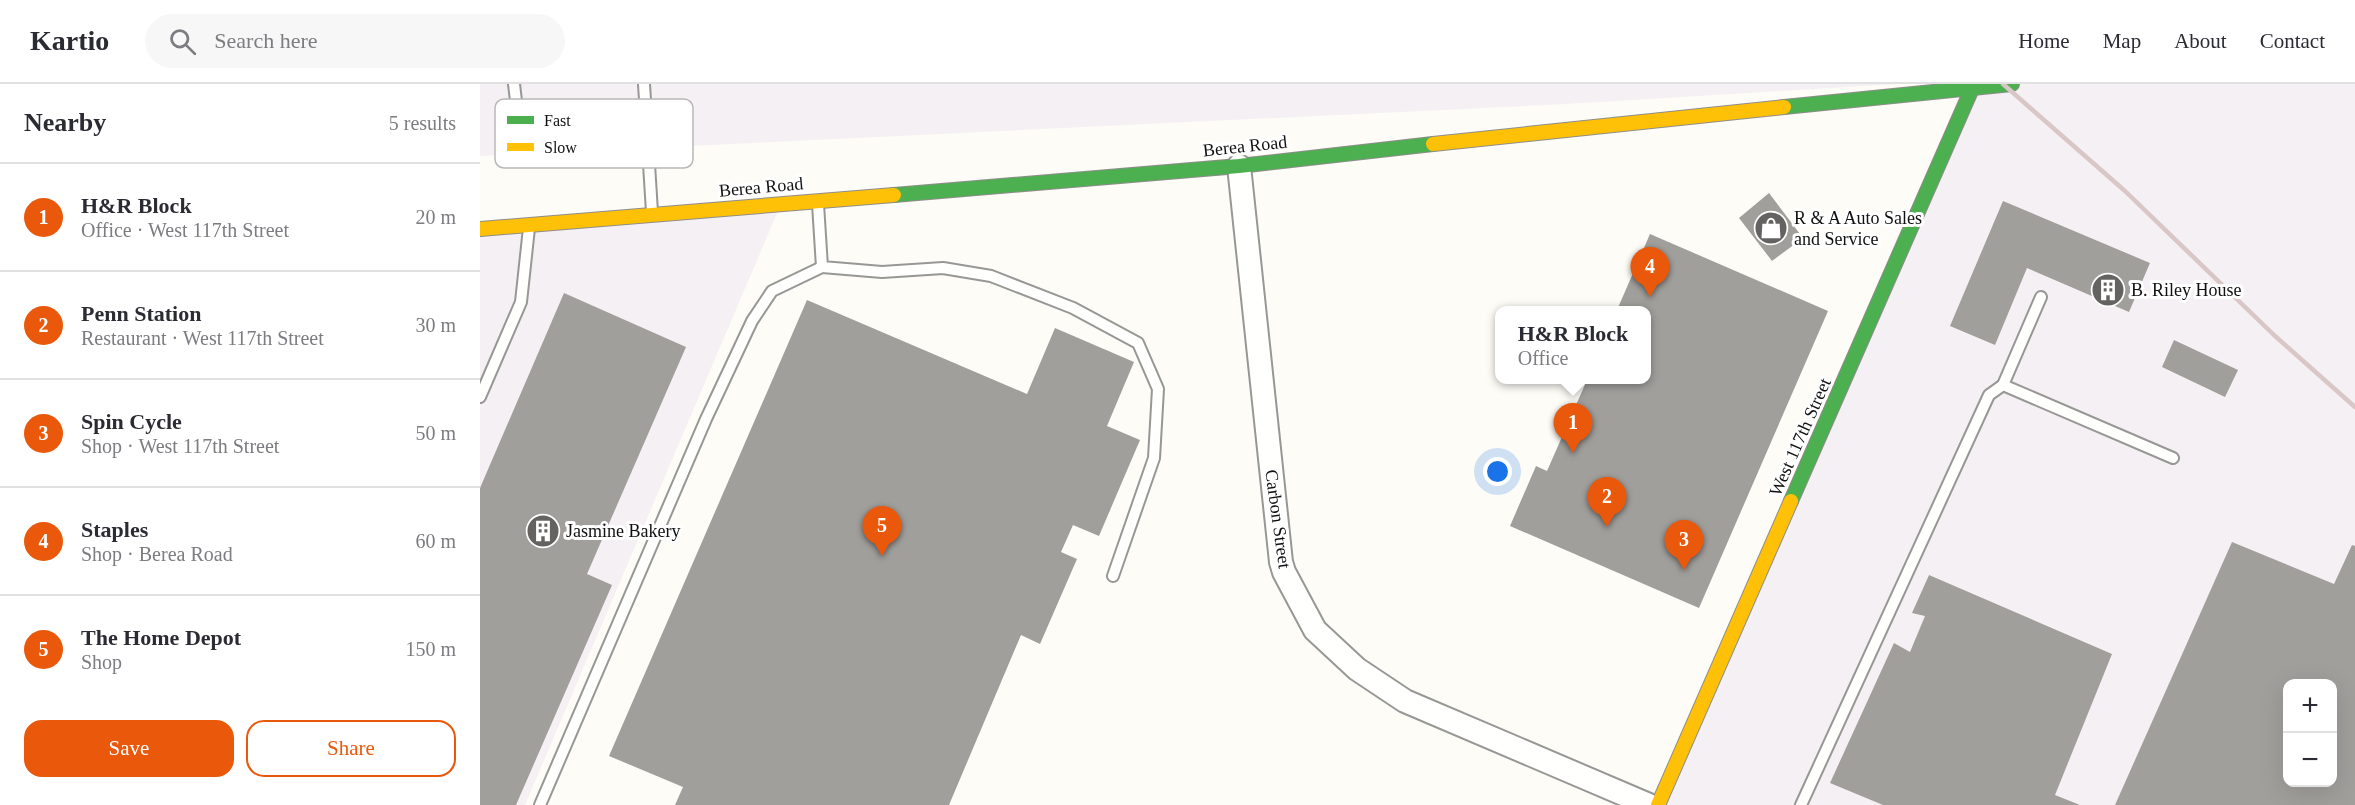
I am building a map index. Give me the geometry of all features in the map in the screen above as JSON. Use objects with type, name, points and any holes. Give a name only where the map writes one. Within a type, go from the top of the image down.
[{"type":"main road","name":"Berea Road","points":[[480,229],[1239,166],[1573,128],[1973,86],[2012,84]]},
{"type":"main road","name":"West 117th Street","points":[[1658,805],[1973,86]]},
{"type":"street","name":"Carbon Street","points":[[1239,166],[1281,562],[1315,630],[1357,669],[1405,701],[1649,805]]},
{"type":"lane","points":[[514,84],[516,99]]},
{"type":"lane","points":[[644,84],[645,99]]},
{"type":"lane","points":[[650,168],[653,214]]},
{"type":"lane","points":[[818,201],[822,267]]},
{"type":"lane","points":[[480,397],[521,302],[529,225]]},
{"type":"lane","points":[[540,805],[706,419],[752,321],[772,291],[822,267],[882,272],[944,268],[991,276],[1073,308],[1138,343],[1158,389],[1154,458],[1113,576]]},
{"type":"lane","points":[[1801,805],[1989,395],[2003,385],[2041,297]]},
{"type":"lane","points":[[2003,385],[2173,458]]},
{"type":"shaded area","points":[[480,84],[1897,84],[1567,104],[693,146],[693,99],[495,99],[495,155],[480,156]]},
{"type":"shaded area","points":[[1974,84],[2355,84],[2355,805],[1658,805]]},
{"type":"shaded area","points":[[778,211],[525,805],[480,805],[480,236]]},
{"type":"building","name":"R & A Auto Sales and Service","points":[[1769,193],[1803,238],[1772,261],[1739,218]]},
{"type":"building","name":"B. Riley House","points":[[2003,201],[2150,263],[2129,312],[2027,268],[1995,345],[1950,326]]},
{"type":"building","points":[[1650,234],[1828,311],[1699,608],[1510,526],[1536,466],[1547,471],[1585,384],[1651,384],[1651,306],[1619,306]]},
{"type":"building","name":"Jasmine Bakery","points":[[564,293],[686,347],[587,574],[612,585],[516,805],[480,805],[480,488]]},
{"type":"building","points":[[807,300],[1027,394],[1055,328],[1134,362],[1107,426],[1140,440],[1099,536],[1073,525],[1061,552],[1077,559],[1040,644],[1021,635],[949,805],[675,805],[683,787],[609,756]]},
{"type":"building","points":[[2174,340],[2238,370],[2225,397],[2162,367]]},
{"type":"building","points":[[2232,542],[2334,584],[2352,545],[2355,546],[2355,805],[2115,805]]},
{"type":"building","points":[[1929,575],[2112,654],[2055,795],[2080,805],[1883,805],[1830,783],[1894,643],[1910,652],[1925,616],[1912,613]]},
{"type":"railway","points":[[2003,84],[2125,191],[2275,336],[2355,407]]},
{"type":"traffic: fast","points":[[1791,501],[1974,84]]},
{"type":"traffic: fast","points":[[1784,107],[2012,84]]},
{"type":"traffic: fast","points":[[894,195],[1239,166],[1433,144]]},
{"type":"traffic: slow","points":[[1433,144],[1784,107]]},
{"type":"traffic: slow","points":[[480,229],[894,195]]},
{"type":"traffic: slow","points":[[1658,805],[1791,501]]},
{"type":"place","name":"R & A Auto Sales and Service","points":[[1771,228]]},
{"type":"place","name":"B. Riley House","points":[[2108,290]]},
{"type":"place","name":"Staples","points":[[1650,297]]},
{"type":"place","name":"H&R Block","points":[[1573,453]]},
{"type":"place","name":"Penn Station","points":[[1607,527]]},
{"type":"place","name":"Jasmine Bakery","points":[[543,531]]},
{"type":"place","name":"The Home Depot","points":[[882,556]]},
{"type":"place","name":"Spin Cycle","points":[[1684,570]]}]
